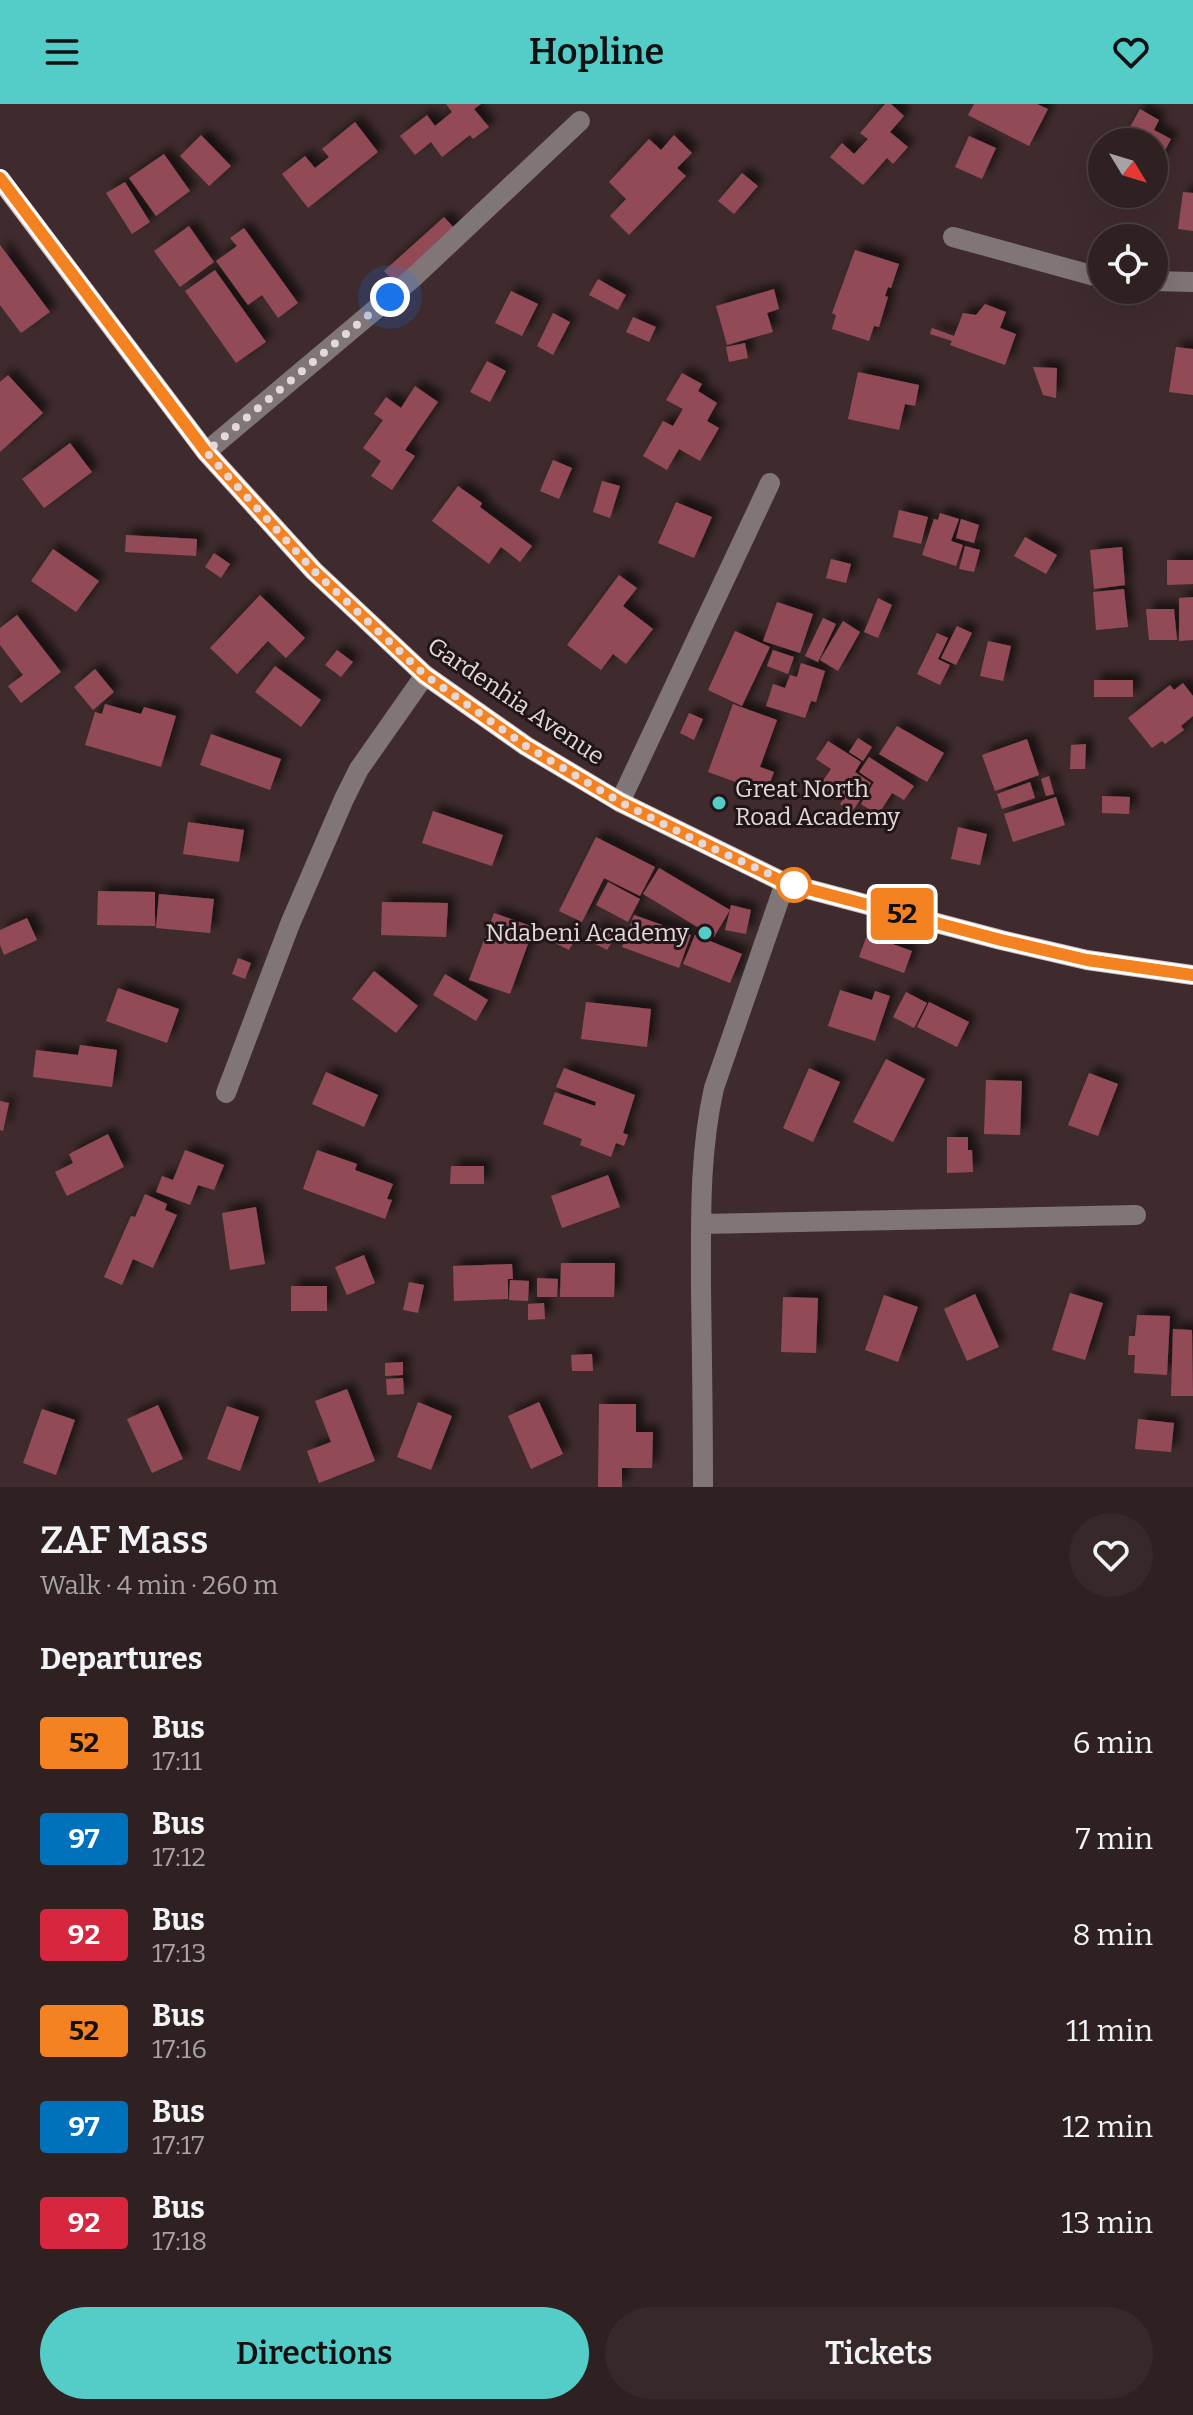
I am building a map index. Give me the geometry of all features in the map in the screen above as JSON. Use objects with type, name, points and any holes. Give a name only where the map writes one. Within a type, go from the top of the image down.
[{"type":"main road","name":"Gardenhia Avenue","points":[[0,179],[206,452],[314,571],[425,675],[526,746],[620,802],[785,883],[1072,956],[1193,975]]},
{"type":"street","points":[[206,452],[414,277],[580,121]]},
{"type":"street","points":[[953,237],[1088,274]]},
{"type":"street","points":[[1168,281],[1193,282]]},
{"type":"street","points":[[620,802],[770,483]]},
{"type":"street","points":[[226,1093],[331,825],[359,769],[425,675]]},
{"type":"street","points":[[703,1487],[703,1153],[714,1088],[785,883]]},
{"type":"street","points":[[701,1224],[1136,1215]]},
{"type":"building","points":[[446,104],[481,104],[474,109],[489,127],[473,139],[470,135],[442,157],[431,142],[415,155],[400,136],[427,115],[435,126],[452,112]]},
{"type":"building","points":[[885,104],[891,104],[904,116],[890,132],[908,147],[893,164],[887,158],[863,185],[830,157],[842,143],[854,154],[868,139],[860,133]]},
{"type":"building","points":[[974,104],[1037,104],[1048,109],[1029,146],[968,115]]},
{"type":"building","points":[[1140,109],[1159,120],[1155,128],[1130,128]]},
{"type":"building","points":[[355,122],[378,152],[308,208],[282,174],[305,156],[315,168],[329,157],[322,149]]},
{"type":"building","points":[[201,135],[231,166],[209,186],[180,156]]},
{"type":"building","points":[[674,135],[692,153],[677,168],[686,176],[629,235],[610,216],[626,199],[609,182],[649,139],[661,150]]},
{"type":"building","points":[[969,136],[996,148],[982,179],[955,167]]},
{"type":"building","points":[[164,154],[190,191],[156,216],[129,178]]},
{"type":"building","points":[[742,173],[758,186],[734,214],[718,201]]},
{"type":"building","points":[[125,182],[150,222],[132,234],[106,193]]},
{"type":"building","points":[[1183,192],[1193,193],[1193,231],[1178,229]]},
{"type":"building","points":[[444,217],[457,231],[397,285],[384,271]]},
{"type":"building","points":[[189,226],[214,262],[180,287],[154,251]]},
{"type":"building","points":[[244,228],[298,303],[278,318],[262,295],[248,305],[216,261],[237,246],[230,238]]},
{"type":"building","points":[[0,245],[50,312],[21,333],[0,305]]},
{"type":"building","points":[[855,250],[899,264],[885,296],[888,297],[879,327],[874,326],[869,341],[832,329],[836,315],[832,313]]},
{"type":"building","points":[[215,270],[266,342],[236,363],[185,291]]},
{"type":"building","points":[[598,279],[626,295],[618,310],[589,295]]},
{"type":"building","points":[[774,289],[779,309],[767,313],[773,332],[727,345],[716,306]]},
{"type":"building","points":[[511,291],[538,304],[522,336],[495,323]]},
{"type":"building","points":[[985,304],[1006,312],[1000,328],[1016,334],[1005,365],[950,345],[952,341],[930,334],[932,328],[954,336],[963,313],[976,315]]},
{"type":"building","points":[[553,313],[570,322],[553,355],[537,346]]},
{"type":"building","points":[[633,317],[656,327],[649,342],[626,332]]},
{"type":"building","points":[[745,343],[748,358],[729,362],[726,347]]},
{"type":"building","points":[[1176,347],[1193,349],[1193,395],[1169,392]]},
{"type":"building","points":[[487,361],[506,371],[490,402],[470,392]]},
{"type":"building","points":[[1033,367],[1057,368],[1056,398],[1043,395]]},
{"type":"building","points":[[858,372],[919,385],[915,406],[905,404],[899,430],[848,419]]},
{"type":"building","points":[[682,373],[702,384],[698,391],[717,403],[707,421],[719,428],[700,461],[679,449],[667,470],[643,456],[663,421],[673,426],[683,409],[666,400]]},
{"type":"building","points":[[8,375],[43,413],[0,452],[0,382]]},
{"type":"building","points":[[415,386],[438,402],[405,450],[415,456],[392,490],[371,476],[381,461],[363,448],[383,420],[374,414],[386,397],[401,408]]},
{"type":"building","points":[[70,443],[92,472],[44,508],[22,479]]},
{"type":"building","points":[[553,460],[572,468],[559,499],[540,491]]},
{"type":"building","points":[[602,481],[620,486],[610,518],[593,512]]},
{"type":"building","points":[[458,486],[482,503],[480,507],[532,546],[520,562],[501,547],[489,564],[432,521]]},
{"type":"building","points":[[676,502],[712,517],[694,558],[658,543]]},
{"type":"building","points":[[899,510],[928,517],[921,544],[893,537]]},
{"type":"building","points":[[940,513],[959,519],[951,541],[963,545],[956,566],[922,555],[934,519],[938,520]]},
{"type":"building","points":[[961,519],[979,525],[974,543],[956,538]]},
{"type":"building","points":[[126,535],[197,539],[196,556],[125,552]]},
{"type":"building","points":[[1025,537],[1057,555],[1046,574],[1014,556]]},
{"type":"building","points":[[965,546],[980,550],[974,572],[959,569]]},
{"type":"building","points":[[1122,547],[1125,585],[1094,589],[1090,550]]},
{"type":"building","points":[[53,549],[99,581],[76,612],[31,581]]},
{"type":"building","points":[[214,553],[230,564],[221,578],[205,567]]},
{"type":"building","points":[[831,559],[851,564],[846,583],[826,578]]},
{"type":"building","points":[[1167,560],[1193,560],[1193,584],[1167,585]]},
{"type":"building","points":[[619,575],[637,588],[623,606],[653,629],[626,664],[613,654],[601,670],[567,645]]},
{"type":"building","points":[[1124,589],[1128,627],[1096,630],[1093,592]]},
{"type":"building","points":[[260,595],[305,638],[286,658],[268,641],[237,674],[210,648]]},
{"type":"building","points":[[1193,597],[1193,640],[1179,641],[1179,598]]},
{"type":"building","points":[[878,598],[892,605],[878,638],[864,632]]},
{"type":"building","points":[[777,602],[813,614],[800,653],[763,641]]},
{"type":"building","points":[[1146,609],[1174,609],[1177,640],[1149,640]]},
{"type":"building","points":[[17,615],[61,672],[21,703],[8,686],[23,675],[0,645],[0,628]]},
{"type":"building","points":[[823,618],[836,624],[818,662],[805,656]]},
{"type":"building","points":[[843,621],[860,632],[838,671],[820,660]]},
{"type":"building","points":[[957,626],[972,633],[956,665],[941,658]]},
{"type":"building","points":[[735,631],[770,647],[742,706],[708,690]]},
{"type":"building","points":[[937,633],[948,638],[938,659],[950,665],[940,685],[917,674]]},
{"type":"building","points":[[988,641],[1011,646],[1003,681],[980,676]]},
{"type":"building","points":[[337,650],[353,662],[341,677],[325,665]]},
{"type":"building","points":[[773,650],[794,657],[788,674],[767,666]]},
{"type":"building","points":[[801,663],[825,671],[816,702],[811,701],[805,718],[766,706],[773,684],[785,688],[790,675],[797,677]]},
{"type":"building","points":[[275,666],[321,700],[301,727],[255,692]]},
{"type":"building","points":[[95,669],[114,692],[93,710],[74,687]]},
{"type":"building","points":[[1094,680],[1133,680],[1133,697],[1094,697]]},
{"type":"building","points":[[1183,683],[1193,696],[1193,716],[1181,726],[1184,730],[1165,744],[1162,741],[1152,748],[1128,718],[1170,685],[1174,690]]},
{"type":"building","points":[[105,704],[141,714],[144,707],[176,716],[161,767],[85,745],[95,712],[102,714]]},
{"type":"building","points":[[733,704],[777,720],[760,767],[774,772],[766,793],[708,772]]},
{"type":"building","points":[[689,713],[703,719],[694,740],[680,733]]},
{"type":"building","points":[[897,726],[944,753],[927,782],[879,754]]},
{"type":"building","points":[[211,734],[281,759],[270,790],[200,765]]},
{"type":"building","points":[[858,738],[872,747],[863,761],[849,752]]},
{"type":"building","points":[[1027,739],[1039,775],[995,791],[982,755]]},
{"type":"building","points":[[828,741],[861,762],[855,772],[871,783],[852,812],[840,804],[846,796],[841,799],[820,785],[831,769],[816,759]]},
{"type":"building","points":[[1086,744],[1085,769],[1070,769],[1071,745]]},
{"type":"building","points":[[869,757],[914,786],[904,800],[892,793],[878,815],[861,804],[874,782],[859,772]]},
{"type":"building","points":[[1049,776],[1054,794],[1046,796],[1041,779]]},
{"type":"building","points":[[1030,782],[1035,798],[1002,809],[997,794]]},
{"type":"building","points":[[1102,796],[1130,797],[1129,814],[1102,813]]},
{"type":"building","points":[[1056,797],[1065,825],[1013,842],[1004,814]]},
{"type":"building","points":[[433,811],[503,835],[492,866],[422,843]]},
{"type":"building","points":[[188,822],[244,830],[239,862],[183,854]]},
{"type":"building","points":[[958,827],[987,834],[980,865],[951,859]]},
{"type":"building","points":[[596,837],[655,867],[640,896],[604,878],[582,922],[559,911]]},
{"type":"building","points":[[659,868],[730,910],[714,937],[643,894]]},
{"type":"building","points":[[608,882],[640,899],[628,922],[596,905]]},
{"type":"building","points":[[98,891],[155,892],[155,926],[97,925]]},
{"type":"building","points":[[159,894],[214,899],[210,933],[156,928]]},
{"type":"building","points":[[382,902],[448,903],[446,937],[381,935]]},
{"type":"building","points":[[731,905],[751,910],[746,934],[725,930]]},
{"type":"building","points":[[494,913],[534,927],[510,994],[469,980]]},
{"type":"building","points":[[634,915],[691,935],[679,968],[622,947]]},
{"type":"building","points":[[27,918],[37,940],[4,955],[0,930]]},
{"type":"building","points":[[598,927],[615,937],[607,950],[590,941]]},
{"type":"building","points":[[563,929],[577,936],[569,950],[555,943]]},
{"type":"building","points":[[695,935],[742,954],[730,983],[683,964]]},
{"type":"building","points":[[867,935],[912,951],[904,973],[859,957]]},
{"type":"building","points":[[238,958],[251,963],[245,979],[232,974]]},
{"type":"building","points":[[374,971],[418,1006],[396,1033],[352,999]]},
{"type":"building","points":[[445,974],[488,1000],[476,1021],[433,995]]},
{"type":"building","points":[[118,988],[179,1009],[167,1043],[106,1021]]},
{"type":"building","points":[[840,990],[872,1000],[875,991],[890,996],[875,1041],[828,1026]]},
{"type":"building","points":[[906,992],[927,1003],[914,1028],[893,1017]]},
{"type":"building","points":[[586,1002],[651,1009],[647,1047],[581,1039]]},
{"type":"building","points":[[929,1002],[969,1022],[957,1047],[917,1027]]},
{"type":"building","points":[[80,1045],[117,1050],[112,1087],[33,1077],[36,1050],[78,1055]]},
{"type":"building","points":[[886,1059],[925,1079],[893,1142],[853,1122]]},
{"type":"building","points":[[564,1068],[635,1095],[623,1133],[628,1135],[624,1146],[616,1143],[611,1157],[580,1145],[582,1139],[543,1124],[555,1092],[595,1106],[596,1102],[556,1087]]},
{"type":"building","points":[[809,1068],[840,1082],[813,1142],[783,1128]]},
{"type":"building","points":[[326,1072],[378,1095],[364,1127],[312,1104]]},
{"type":"building","points":[[1089,1073],[1118,1084],[1098,1136],[1068,1125]]},
{"type":"building","points":[[986,1080],[1022,1081],[1020,1135],[984,1134]]},
{"type":"building","points":[[0,1101],[9,1103],[3,1131],[0,1130]]},
{"type":"building","points":[[108,1134],[124,1167],[67,1196],[55,1172],[73,1163],[69,1154]]},
{"type":"building","points":[[947,1137],[968,1137],[973,1172],[947,1173]]},
{"type":"building","points":[[185,1150],[224,1165],[214,1190],[198,1185],[190,1205],[156,1192],[162,1176],[173,1180]]},
{"type":"building","points":[[317,1150],[357,1164],[355,1170],[393,1184],[387,1199],[392,1200],[385,1219],[303,1189]]},
{"type":"building","points":[[451,1166],[484,1166],[484,1184],[450,1184]]},
{"type":"building","points":[[608,1175],[620,1207],[562,1228],[551,1196]]},
{"type":"building","points":[[145,1194],[167,1204],[165,1210],[177,1215],[153,1268],[133,1259],[122,1285],[104,1277],[131,1216],[135,1217]]},
{"type":"building","points":[[256,1207],[265,1264],[230,1270],[222,1213]]},
{"type":"building","points":[[364,1255],[375,1283],[347,1295],[335,1267]]},
{"type":"building","points":[[561,1263],[615,1263],[614,1297],[560,1297]]},
{"type":"building","points":[[512,1264],[513,1279],[508,1279],[508,1299],[454,1301],[453,1266]]},
{"type":"building","points":[[537,1278],[558,1279],[557,1297],[537,1297]]},
{"type":"building","points":[[510,1280],[529,1281],[528,1301],[509,1300]]},
{"type":"building","points":[[409,1282],[424,1285],[418,1313],[403,1310]]},
{"type":"building","points":[[291,1286],[327,1286],[327,1311],[291,1311]]},
{"type":"building","points":[[1070,1293],[1103,1303],[1085,1360],[1052,1350]]},
{"type":"building","points":[[975,1294],[999,1347],[967,1361],[944,1309]]},
{"type":"building","points":[[884,1295],[918,1307],[898,1362],[865,1350]]},
{"type":"building","points":[[783,1297],[818,1298],[816,1353],[781,1352]]},
{"type":"building","points":[[544,1303],[545,1319],[528,1320],[528,1304]]},
{"type":"building","points":[[1137,1315],[1170,1316],[1167,1375],[1134,1373],[1135,1355],[1128,1355],[1129,1336],[1135,1336]]},
{"type":"building","points":[[1173,1329],[1192,1330],[1193,1396],[1171,1396]]},
{"type":"building","points":[[592,1354],[593,1371],[572,1371],[571,1355]]},
{"type":"building","points":[[403,1362],[403,1375],[385,1376],[385,1363]]},
{"type":"building","points":[[403,1378],[404,1394],[387,1395],[386,1379]]},
{"type":"building","points":[[347,1389],[375,1461],[319,1483],[307,1451],[331,1442],[315,1401]]},
{"type":"building","points":[[418,1402],[452,1416],[431,1470],[397,1457]]},
{"type":"building","points":[[539,1402],[563,1454],[531,1469],[508,1416]]},
{"type":"building","points":[[599,1404],[636,1404],[636,1432],[653,1432],[652,1468],[622,1468],[622,1487],[598,1487]]},
{"type":"building","points":[[158,1405],[183,1459],[152,1473],[127,1419]]},
{"type":"building","points":[[227,1406],[259,1417],[240,1471],[207,1459]]},
{"type":"building","points":[[42,1409],[75,1420],[56,1475],[23,1463]]},
{"type":"building","points":[[1138,1419],[1174,1423],[1171,1452],[1135,1449]]},
{"type":"bus line","name":"52","points":[[0,178],[206,452],[314,571],[425,675],[526,746],[620,802],[785,883],[1087,960],[1193,975]]},
{"type":"place","name":"Great North Road Academy","points":[[719,803]]},
{"type":"place","name":"Ndabeni Academy","points":[[705,933]]},
{"type":"route","points":[[390,297],[206,452],[314,571],[425,675],[526,746],[620,802],[794,885]]}]
